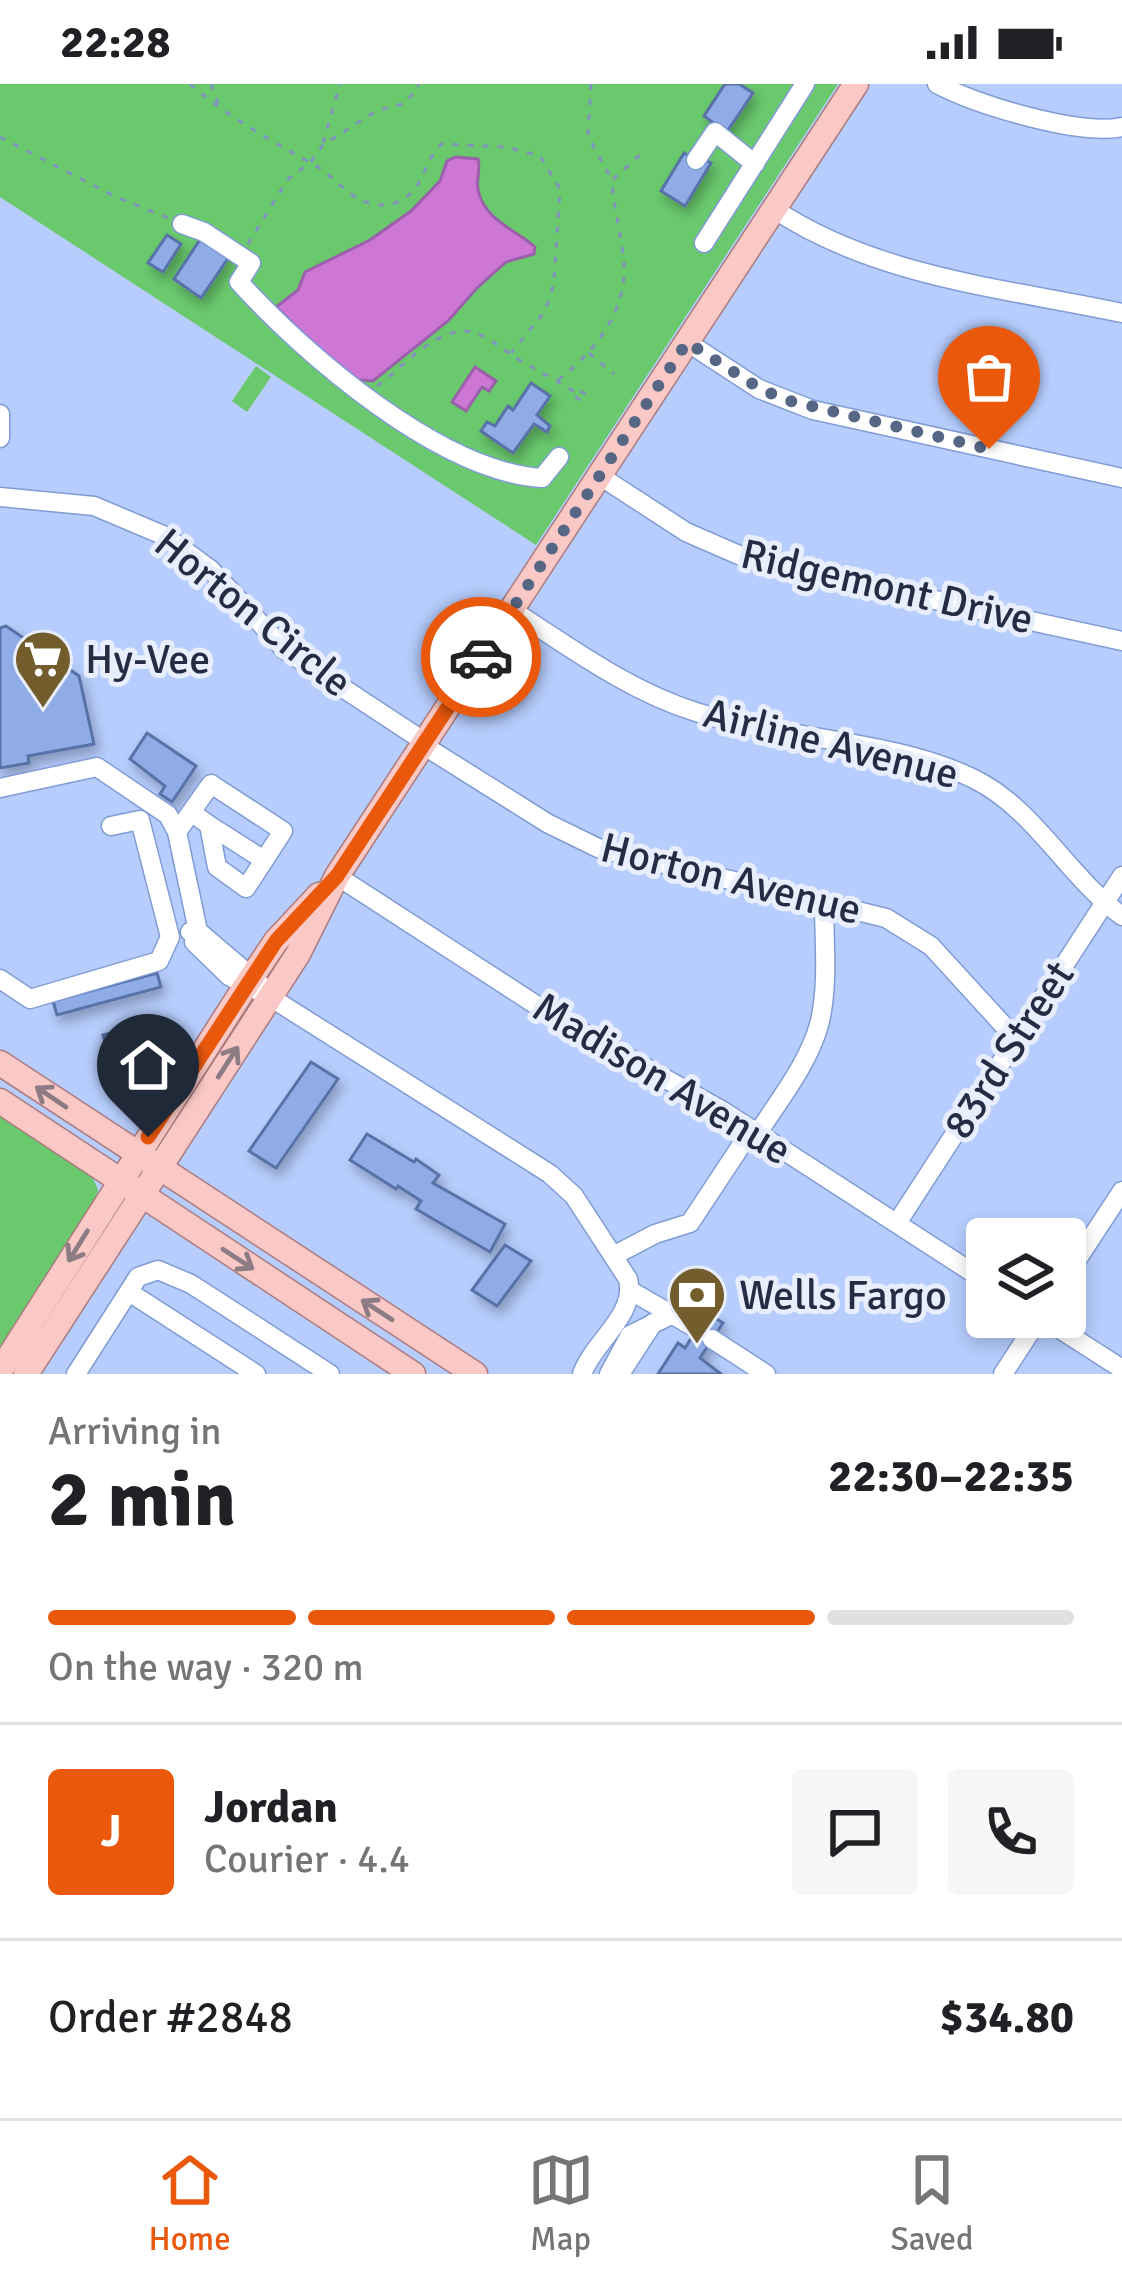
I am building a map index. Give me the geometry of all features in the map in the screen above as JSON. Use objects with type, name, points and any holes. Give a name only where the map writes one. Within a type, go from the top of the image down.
[{"type":"main road","points":[[0,1371],[270,997],[298,954],[337,876],[856,84]]},
{"type":"main road","points":[[147,1162],[249,981],[276,941],[337,876]]},
{"type":"main road","points":[[0,1063],[471,1374]]},
{"type":"main road","points":[[0,1101],[413,1374]]},
{"type":"main road","points":[[26,1374],[130,1187]]},
{"type":"main road","points":[[432,1374],[442,1364],[471,1374]]},
{"type":"street","points":[[704,243],[805,84]]},
{"type":"street","points":[[937,84],[1006,110],[1090,129],[1122,128]]},
{"type":"street","points":[[696,160],[715,132],[755,164]]},
{"type":"street","points":[[774,209],[828,242],[896,266],[1122,313]]},
{"type":"street","points":[[182,224],[204,232],[251,263],[239,282],[272,319],[358,392],[461,457],[491,469],[542,478],[559,457]]},
{"type":"street","points":[[687,342],[759,388],[813,410],[1122,478]]},
{"type":"street","points":[[0,414],[0,438]]},
{"type":"street","name":"Ridgemont Drive","points":[[600,476],[686,532],[748,559],[1122,641]]},
{"type":"street","name":"Horton Circle","points":[[0,497],[94,506],[165,536],[211,570],[285,650],[424,744]]},
{"type":"street","name":"Airline Avenue","points":[[512,610],[614,676],[663,700],[717,718],[947,767],[979,781],[1007,802],[1122,916]]},
{"type":"street","name":"Horton Avenue","points":[[424,744],[547,823],[598,848],[886,918],[917,935],[1016,1039]]},
{"type":"street","points":[[0,788],[97,767],[168,815],[177,832],[198,931],[249,981],[550,1174],[574,1196],[631,1291],[766,1374]]},
{"type":"street","points":[[177,832],[211,784],[284,831],[246,888],[217,867],[209,825]]},
{"type":"street","points":[[191,812],[264,860]]},
{"type":"street","points":[[0,980],[30,999],[159,961],[170,937],[140,820],[111,826]]},
{"type":"street","name":"Madison Avenue","points":[[337,876],[550,1014],[755,1131],[966,1268]]},
{"type":"street","name":"83rd Street","points":[[897,1223],[1122,876]]},
{"type":"street","points":[[613,1256],[690,1222],[797,1072],[819,1025],[825,990],[824,902]]},
{"type":"street","points":[[170,937],[198,931]]},
{"type":"street","points":[[1086,1247],[1122,1191]]},
{"type":"street","points":[[76,1374],[138,1277],[148,1272],[170,1273],[330,1374]]},
{"type":"street","points":[[582,1374],[631,1291]]},
{"type":"street","points":[[129,1292],[256,1374]]},
{"type":"street","points":[[610,1374],[624,1342],[637,1329],[673,1314]]},
{"type":"street","points":[[620,1374],[653,1323]]},
{"type":"street","points":[[1003,1374],[1027,1338]]},
{"type":"street","points":[[1074,1338],[1122,1369]]},
{"type":"path","points":[[190,84],[221,110],[359,199],[386,205],[418,187],[442,143],[506,147],[540,156],[560,189],[554,281],[541,316],[511,353]]},
{"type":"path","points":[[212,84],[221,110]]},
{"type":"path","points":[[247,245],[288,179],[310,164],[323,145],[340,84]]},
{"type":"path","points":[[323,145],[376,111],[406,103],[419,84]]},
{"type":"path","points":[[558,380],[589,353],[622,292],[624,267],[612,179],[588,136],[591,84]]},
{"type":"path","points":[[0,137],[116,197],[182,224]]},
{"type":"path","points":[[612,179],[640,155]]},
{"type":"path","points":[[358,392],[370,390],[430,343],[449,334],[482,333],[593,403]]},
{"type":"path","points":[[589,353],[614,374]]},
{"type":"green space","points":[[0,84],[838,84],[536,545],[0,197]]},
{"type":"green space","points":[[256,366],[271,377],[247,412],[232,401]]},
{"type":"green space","points":[[0,1116],[92,1176],[98,1190],[93,1208],[0,1346]]},
{"type":"shaded area","points":[[478,159],[482,201],[494,217],[535,247],[534,254],[506,262],[448,321],[373,381],[351,379],[276,307],[298,290],[305,272],[370,240],[411,211],[440,181],[447,161]]},
{"type":"shaded area","points":[[475,367],[496,381],[489,391],[482,387],[466,411],[452,402]]},
{"type":"building","points":[[725,84],[739,84],[753,93],[724,136],[704,116]]},
{"type":"building","points":[[684,153],[699,163],[702,158],[711,163],[685,206],[661,191]]},
{"type":"building","points":[[167,235],[181,244],[163,272],[148,263]]},
{"type":"building","points":[[201,238],[229,257],[201,298],[174,279]]},
{"type":"building","points":[[531,383],[550,396],[537,415],[550,426],[547,432],[534,424],[513,453],[481,431],[487,422],[495,426],[508,406],[513,410]]},
{"type":"building","name":"Hy-Vee","points":[[6,626],[79,676],[94,744],[28,756],[29,763],[0,768],[0,628]]},
{"type":"building","points":[[147,733],[196,766],[172,802],[160,794],[165,786],[130,759]]},
{"type":"building","points":[[157,973],[161,987],[57,1015],[53,1001]]},
{"type":"building","points":[[141,1024],[148,1046],[109,1057],[103,1035]]},
{"type":"building","points":[[311,1062],[338,1079],[276,1168],[249,1151]]},
{"type":"building","points":[[367,1134],[416,1159],[439,1175],[433,1183],[505,1224],[490,1252],[416,1209],[421,1201],[350,1160]]},
{"type":"building","points":[[505,1245],[531,1261],[497,1306],[472,1290]]},
{"type":"building","name":"Wells Fargo","points":[[707,1313],[723,1323],[700,1358],[721,1374],[658,1374],[678,1343],[685,1348]]},
{"type":"way so far","points":[[481,657],[687,342],[759,388],[813,410],[989,449]]},
{"type":"place","name":"Hy-Vee","points":[[43,710]]},
{"type":"place","name":"Wells Fargo","points":[[697,1346]]},
{"type":"route","points":[[148,1137],[244,987],[276,941],[337,876],[481,657]]}]
